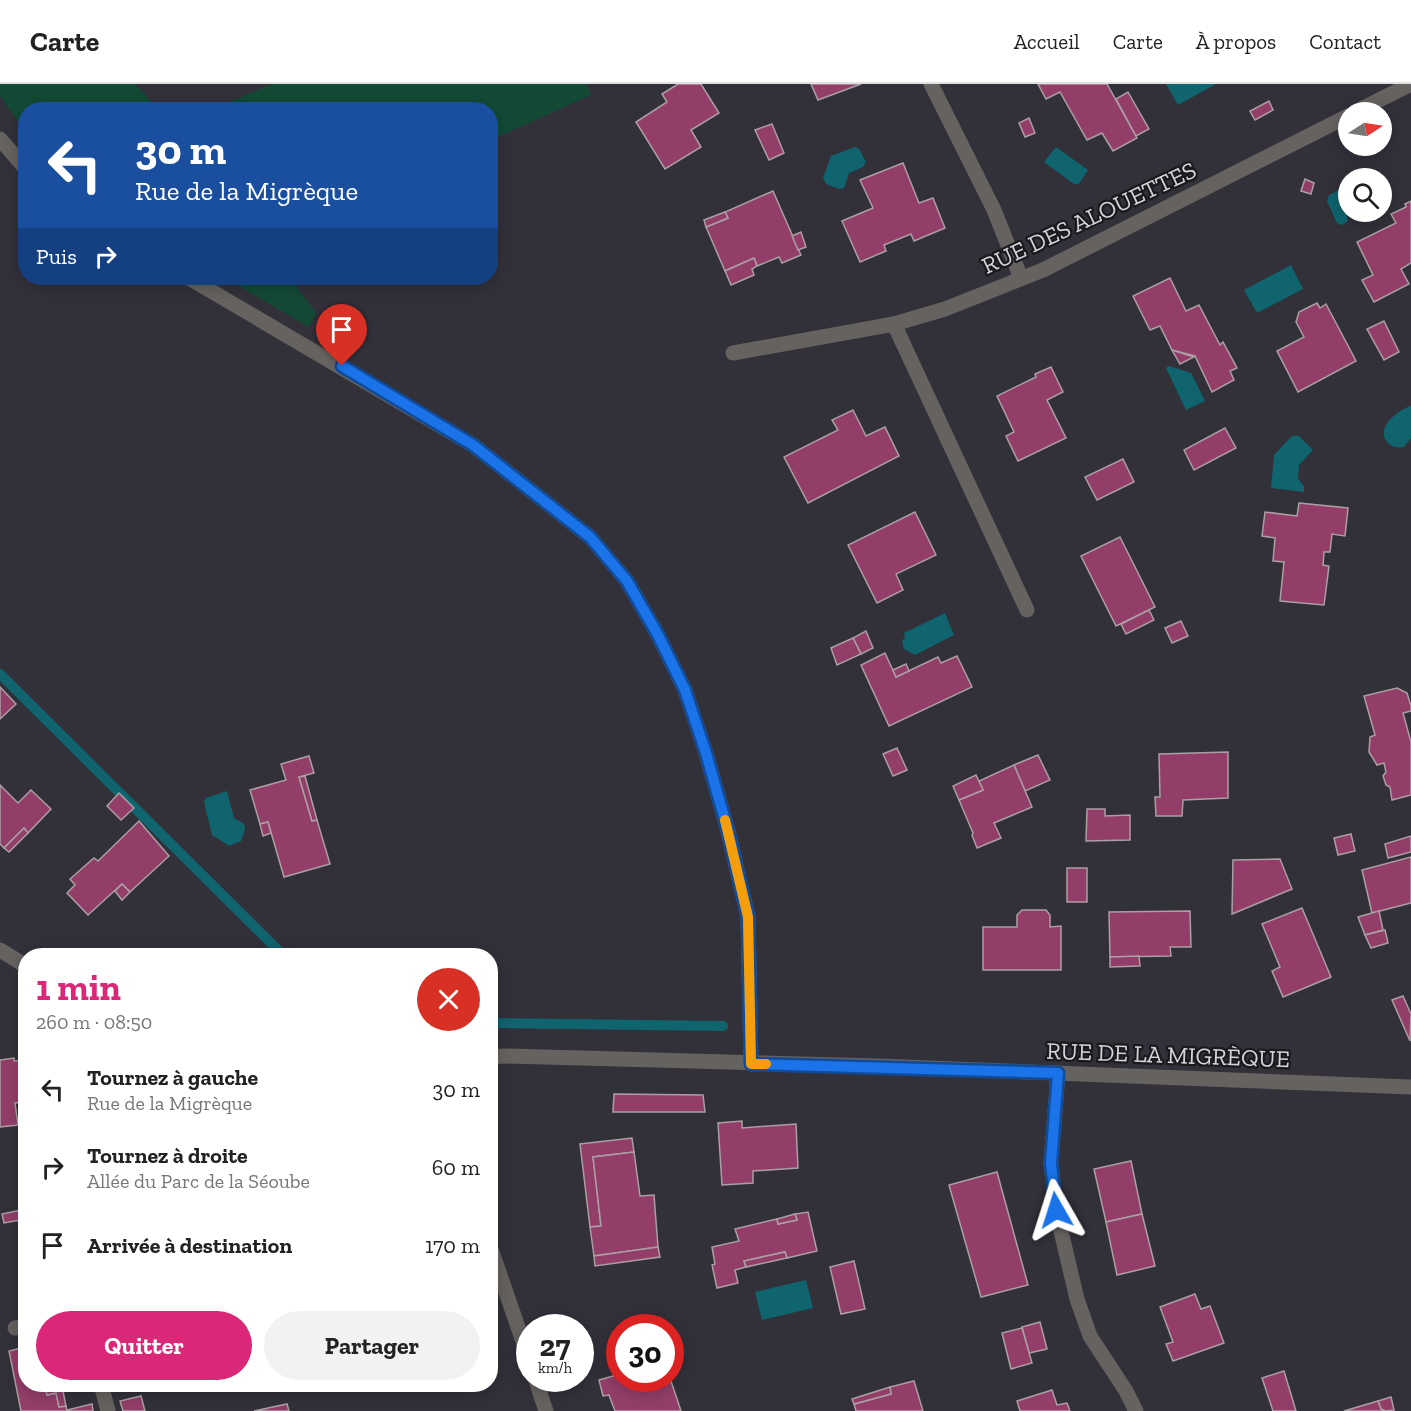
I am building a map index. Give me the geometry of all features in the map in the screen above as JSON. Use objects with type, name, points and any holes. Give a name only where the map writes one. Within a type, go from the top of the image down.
[{"type":"street","points":[[931,84],[994,210],[1021,278]]},
{"type":"street","points":[[1378,102],[1410,88]]},
{"type":"street","name":"RUE DES ALOUETTES","points":[[733,354],[894,324],[945,309],[1043,270],[1338,121]]},
{"type":"street","points":[[0,140],[18,160]]},
{"type":"street","points":[[201,285],[473,445],[590,537],[627,581],[658,635],[685,690],[728,831],[748,917],[751,1064]]},
{"type":"street","points":[[894,324],[1027,609]]},
{"type":"street","points":[[0,950],[18,961]]},
{"type":"street","name":"RUE DE LA MIGRÈQUE","points":[[498,1057],[1058,1073],[1411,1087]]},
{"type":"street","points":[[1058,1073],[1051,1163],[1056,1210],[1077,1299],[1090,1336],[1126,1391],[1136,1411]]},
{"type":"street","points":[[498,1269],[516,1321]]},
{"type":"street","points":[[103,1392],[108,1411]]},
{"type":"street","points":[[540,1392],[546,1411]]},
{"type":"green space","points":[[0,84],[135,84],[152,102],[18,102],[18,121],[0,96]]},
{"type":"green space","points":[[272,84],[586,84],[591,95],[498,137],[498,102],[230,102]]},
{"type":"green space","points":[[237,285],[295,285],[316,313],[309,327]]},
{"type":"water","points":[[1166,84],[1216,84],[1178,105]]},
{"type":"water","points":[[855,147],[859,149],[866,162],[863,167],[849,173],[844,188],[839,189],[826,184],[823,178],[831,156]]},
{"type":"water","points":[[1056,147],[1088,170],[1079,184],[1074,184],[1044,162]]},
{"type":"water","points":[[1338,191],[1338,222],[1346,222],[1342,225],[1337,223],[1327,201],[1329,195]]},
{"type":"water","points":[[1291,265],[1303,289],[1257,313],[1244,290]]},
{"type":"water","points":[[1169,366],[1191,373],[1205,401],[1186,410],[1166,368]]},
{"type":"water","points":[[1411,406],[1411,438],[1404,447],[1394,446],[1384,438],[1387,423],[1395,415]]},
{"type":"water","points":[[1292,436],[1299,436],[1313,450],[1299,465],[1298,479],[1304,486],[1304,492],[1271,488],[1274,455]]},
{"type":"water","points":[[945,613],[954,635],[915,655],[904,649],[902,641],[905,637],[904,633]]},
{"type":"water","points":[[227,791],[234,818],[244,824],[245,829],[241,841],[229,846],[212,835],[204,802],[206,798]]},
{"type":"water","points":[[806,1280],[813,1308],[762,1320],[755,1292]]},
{"type":"building","points":[[678,84],[701,84],[719,113],[691,130],[701,147],[665,169],[636,122],[667,102],[662,94]]},
{"type":"building","points":[[811,84],[861,84],[818,100]]},
{"type":"building","points":[[1038,84],[1107,84],[1137,138],[1113,151],[1102,133],[1087,140],[1060,92],[1046,99]]},
{"type":"building","points":[[1128,92],[1149,129],[1136,136],[1116,99]]},
{"type":"building","points":[[1269,101],[1273,110],[1255,120],[1250,111]]},
{"type":"building","points":[[1029,118],[1035,133],[1025,137],[1019,123]]},
{"type":"building","points":[[772,124],[784,153],[769,160],[755,130]]},
{"type":"building","points":[[903,163],[919,203],[933,198],[945,228],[914,241],[911,234],[884,245],[886,251],[860,262],[842,221],[873,208],[860,180]]},
{"type":"building","points":[[1305,179],[1314,183],[1311,194],[1301,191]]},
{"type":"building","points":[[773,191],[801,255],[782,263],[779,257],[757,266],[754,258],[725,271],[706,227],[728,218],[725,212]]},
{"type":"building","points":[[1411,201],[1411,263],[1401,269],[1409,284],[1374,302],[1362,280],[1373,275],[1357,242],[1396,223],[1392,214],[1406,207],[1405,204]]},
{"type":"building","points":[[725,212],[728,218],[706,227],[704,220]]},
{"type":"building","points":[[801,232],[806,247],[798,250],[792,236]]},
{"type":"building","points":[[754,258],[757,266],[752,269],[754,275],[731,285],[725,271]]},
{"type":"building","points":[[1170,278],[1186,311],[1199,305],[1220,345],[1223,342],[1237,368],[1230,371],[1234,380],[1212,392],[1195,356],[1172,350],[1160,326],[1150,330],[1133,296]]},
{"type":"building","points":[[1317,303],[1320,308],[1326,304],[1356,361],[1298,392],[1277,351],[1304,337],[1296,322],[1299,312]]},
{"type":"building","points":[[1384,321],[1399,352],[1384,360],[1367,329]]},
{"type":"building","points":[[1172,350],[1194,357],[1180,364]]},
{"type":"building","points":[[1051,367],[1063,392],[1047,400],[1066,438],[1018,461],[1006,436],[1014,432],[997,396]]},
{"type":"building","points":[[853,410],[866,436],[885,427],[899,456],[808,503],[784,457],[838,430],[832,420]]},
{"type":"building","points":[[1225,428],[1236,448],[1194,470],[1184,450]]},
{"type":"building","points":[[1123,459],[1134,482],[1097,500],[1085,477]]},
{"type":"building","points":[[1299,503],[1348,508],[1345,536],[1332,534],[1330,552],[1324,552],[1323,565],[1329,566],[1324,605],[1280,601],[1284,562],[1273,561],[1275,538],[1262,536],[1265,512],[1297,516]]},
{"type":"building","points":[[915,512],[936,555],[896,574],[903,590],[877,603],[848,545]]},
{"type":"building","points":[[1120,537],[1155,607],[1116,626],[1081,556]]},
{"type":"building","points":[[1149,610],[1154,620],[1126,634],[1121,624]]},
{"type":"building","points":[[1181,621],[1188,636],[1172,643],[1165,628]]},
{"type":"building","points":[[866,631],[873,648],[861,654],[853,638]]},
{"type":"building","points":[[853,638],[861,654],[837,665],[831,648]]},
{"type":"building","points":[[885,653],[896,677],[938,657],[941,663],[957,656],[972,687],[889,726],[861,665]]},
{"type":"building","points":[[906,664],[909,671],[896,677],[893,670]]},
{"type":"building","points":[[0,687],[16,704],[0,719]]},
{"type":"building","points":[[1397,688],[1407,693],[1411,706],[1411,711],[1403,713],[1411,742],[1411,795],[1392,800],[1390,787],[1386,785],[1383,776],[1386,772],[1384,763],[1377,765],[1369,752],[1370,737],[1375,735],[1364,696]]},
{"type":"building","points":[[897,748],[907,770],[893,776],[883,754]]},
{"type":"building","points":[[1228,752],[1228,798],[1183,800],[1182,816],[1156,816],[1155,797],[1160,797],[1159,754]]},
{"type":"building","points":[[1038,755],[1050,780],[1025,791],[1014,765]]},
{"type":"building","points":[[309,756],[314,773],[299,777],[312,821],[317,820],[330,864],[284,877],[268,822],[260,824],[250,790],[286,780],[281,764]]},
{"type":"building","points":[[1014,765],[1032,807],[994,823],[1001,838],[977,848],[959,800],[983,790],[979,781]]},
{"type":"building","points":[[976,775],[983,790],[959,800],[953,786]]},
{"type":"building","points":[[305,776],[317,820],[312,821],[299,777]]},
{"type":"building","points":[[0,785],[18,803],[31,790],[51,809],[28,833],[24,828],[4,848],[0,844]]},
{"type":"building","points":[[119,793],[134,808],[121,820],[107,806]]},
{"type":"building","points":[[1087,809],[1105,809],[1105,816],[1130,815],[1130,840],[1086,841]]},
{"type":"building","points":[[139,821],[169,856],[130,892],[122,884],[88,915],[67,893],[75,885],[70,879],[94,858],[98,861]]},
{"type":"building","points":[[268,822],[271,833],[263,836],[260,824]]},
{"type":"building","points":[[24,828],[28,833],[9,852],[4,848]]},
{"type":"building","points":[[1351,834],[1355,851],[1338,855],[1334,838]]},
{"type":"building","points":[[1411,836],[1411,852],[1388,858],[1385,844]]},
{"type":"building","points":[[1411,857],[1411,903],[1372,913],[1362,870]]},
{"type":"building","points":[[1280,859],[1292,889],[1232,914],[1233,860]]},
{"type":"building","points":[[1067,868],[1087,868],[1087,902],[1067,902]]},
{"type":"building","points":[[122,884],[130,892],[122,900],[115,891]]},
{"type":"building","points":[[1302,908],[1331,977],[1283,997],[1272,971],[1280,967],[1262,924]]},
{"type":"building","points":[[1022,910],[1046,910],[1050,915],[1050,927],[1061,926],[1061,970],[983,970],[983,927],[1017,927],[1017,915]]},
{"type":"building","points":[[1190,911],[1191,947],[1170,947],[1171,956],[1110,957],[1109,912]]},
{"type":"building","points":[[1379,911],[1383,930],[1365,935],[1358,917]]},
{"type":"building","points":[[1385,930],[1388,943],[1371,948],[1365,935]]},
{"type":"building","points":[[1139,956],[1140,966],[1110,967],[1110,957]]},
{"type":"building","points":[[1403,996],[1411,1014],[1410,1041],[1392,1000]]},
{"type":"building","points":[[14,1058],[14,1061],[18,1061],[18,1103],[15,1103],[18,1125],[0,1127],[0,1060]]},
{"type":"building","points":[[614,1094],[703,1095],[705,1112],[613,1112]]},
{"type":"building","points":[[742,1121],[742,1128],[796,1124],[798,1168],[753,1171],[753,1183],[722,1185],[718,1123]]},
{"type":"building","points":[[632,1138],[634,1152],[593,1157],[601,1226],[590,1227],[580,1144]]},
{"type":"building","points":[[634,1152],[640,1196],[654,1195],[658,1247],[594,1256],[590,1227],[601,1226],[593,1157]]},
{"type":"building","points":[[1131,1161],[1142,1214],[1106,1222],[1094,1169]]},
{"type":"building","points":[[997,1172],[1028,1285],[981,1297],[949,1185]]},
{"type":"building","points":[[18,1211],[18,1220],[4,1223],[2,1214]]},
{"type":"building","points":[[808,1212],[817,1251],[787,1258],[785,1252],[744,1261],[746,1267],[735,1270],[738,1283],[717,1288],[712,1265],[715,1264],[712,1247],[739,1241],[735,1229],[777,1219],[778,1224],[797,1220],[795,1214]]},
{"type":"building","points":[[795,1214],[797,1220],[778,1224],[777,1219]]},
{"type":"building","points":[[1142,1214],[1155,1266],[1117,1275],[1106,1222]]},
{"type":"building","points":[[658,1247],[660,1257],[595,1266],[594,1256]]},
{"type":"building","points":[[785,1252],[787,1258],[746,1267],[744,1261]]},
{"type":"building","points":[[854,1261],[865,1309],[841,1314],[830,1267]]},
{"type":"building","points":[[1195,1294],[1201,1309],[1210,1306],[1224,1343],[1173,1361],[1166,1344],[1173,1342],[1160,1307]]},
{"type":"building","points":[[1040,1322],[1047,1349],[1029,1353],[1022,1327]]},
{"type":"building","points":[[1022,1328],[1032,1363],[1011,1369],[1002,1333]]},
{"type":"building","points":[[18,1349],[18,1392],[46,1392],[47,1395],[56,1393],[59,1407],[66,1406],[67,1411],[21,1411],[9,1351]]},
{"type":"building","points":[[1284,1371],[1296,1411],[1273,1411],[1262,1378]]},
{"type":"building","points":[[606,1378],[606,1392],[675,1392],[681,1411],[615,1411],[609,1395],[603,1396],[599,1380]]},
{"type":"building","points":[[914,1381],[923,1411],[856,1411],[854,1404],[891,1394],[890,1387]]},
{"type":"building","points":[[890,1387],[891,1394],[854,1404],[852,1399]]},
{"type":"building","points":[[1052,1390],[1057,1405],[1067,1403],[1070,1411],[1020,1411],[1017,1401]]},
{"type":"building","points":[[46,1392],[63,1392],[66,1406],[59,1407],[56,1393],[47,1395]]},
{"type":"building","points":[[141,1396],[145,1411],[123,1411],[120,1401]]},
{"type":"building","points":[[1391,1397],[1394,1410],[1381,1409],[1378,1401]]},
{"type":"building","points":[[1378,1401],[1381,1409],[1385,1411],[1344,1411]]},
{"type":"building","points":[[92,1404],[93,1411],[67,1411],[67,1410]]},
{"type":"building","points":[[287,1404],[289,1411],[254,1411]]},
{"type":"waterway","points":[[0,674],[276,948]]},
{"type":"waterway","points":[[498,1023],[723,1026]]},
{"type":"slow traffic","points":[[725,820],[748,917],[751,1064],[766,1064]]},
{"type":"route","points":[[342,366],[473,445],[590,537],[627,581],[658,635],[685,690],[728,831],[748,917],[751,1064],[1058,1073],[1051,1163],[1056,1210]]}]
